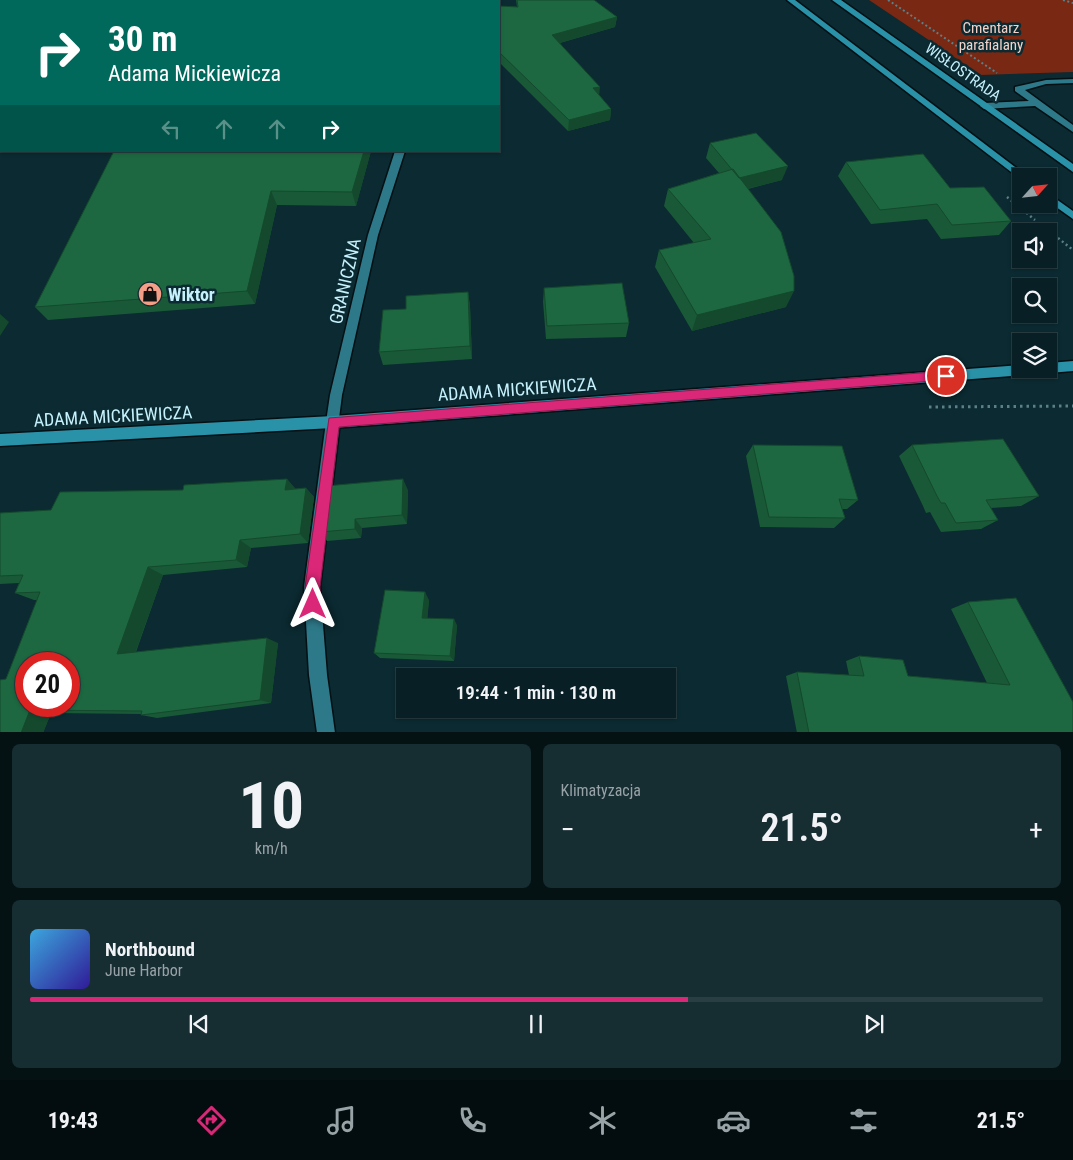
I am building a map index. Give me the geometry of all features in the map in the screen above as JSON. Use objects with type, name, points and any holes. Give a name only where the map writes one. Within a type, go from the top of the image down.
[{"type":"main road","points":[[791,0],[1012,168]]},
{"type":"main road","name":"WISŁOSTRADA","points":[[836,0],[1073,169]]},
{"type":"main road","points":[[1058,204],[1073,216]]},
{"type":"main road","points":[[1057,367],[1073,366]]},
{"type":"main road","name":"ADAMA MICKIEWICZA","points":[[0,440],[333,422],[1012,371]]},
{"type":"street","points":[[1018,89],[1046,82],[1073,81]]},
{"type":"street","points":[[1018,89],[1073,130]]},
{"type":"street","points":[[984,106],[1036,103]]},
{"type":"street","name":"GRANICZNA","points":[[326,732],[318,675],[312,587],[336,395],[373,235],[400,152]]},
{"type":"path","points":[[888,0],[980,60],[1018,89]]},
{"type":"path","points":[[1064,0],[1073,3]]},
{"type":"green space","name":"Cmentarz parafialany","points":[[869,0],[1073,0],[1073,72],[981,75]]},
{"type":"building","points":[[517,0],[594,0],[617,17],[552,35],[600,87],[593,88],[611,109],[569,120],[500,53],[500,6],[518,7]]},
{"type":"building","points":[[756,133],[788,166],[739,178],[710,143]]},
{"type":"building","points":[[113,152],[364,152],[352,192],[271,191],[247,291],[35,307]]},
{"type":"building","points":[[923,154],[950,188],[984,187],[1011,221],[952,225],[937,204],[880,210],[846,162]]},
{"type":"building","points":[[733,169],[781,232],[794,276],[794,291],[697,315],[659,250],[711,239],[668,189]]},
{"type":"building","points":[[622,283],[629,323],[547,326],[544,288]]},
{"type":"building","points":[[468,292],[470,346],[379,352],[383,310],[406,309],[406,296]]},
{"type":"building","points":[[1003,439],[1039,496],[986,500],[998,520],[956,523],[945,503],[941,503],[937,496],[912,445]]},
{"type":"building","points":[[753,445],[842,446],[858,500],[839,499],[845,518],[769,517]]},
{"type":"building","points":[[287,479],[285,490],[306,488],[300,534],[240,540],[236,560],[148,567],[117,654],[267,638],[260,700],[141,715],[142,711],[80,710],[80,652],[17,652],[40,592],[15,593],[23,575],[0,576],[0,513],[51,510],[60,492],[183,490],[184,485]]},
{"type":"building","points":[[403,479],[402,515],[355,519],[355,529],[320,532],[326,486]]},
{"type":"building","points":[[385,590],[425,592],[422,618],[454,619],[450,656],[374,653]]},
{"type":"building","points":[[1016,598],[1073,702],[1073,732],[809,732],[797,672],[864,676],[859,656],[903,660],[908,676],[1010,685],[968,602]]},
{"type":"building","points":[[15,656],[15,717],[27,717],[21,732],[0,732],[0,680],[6,679]]},
{"type":"place","name":"Wiktor","points":[[150,294]]},
{"type":"route","points":[[313,604],[312,587],[328,449],[333,422],[946,376]]}]
